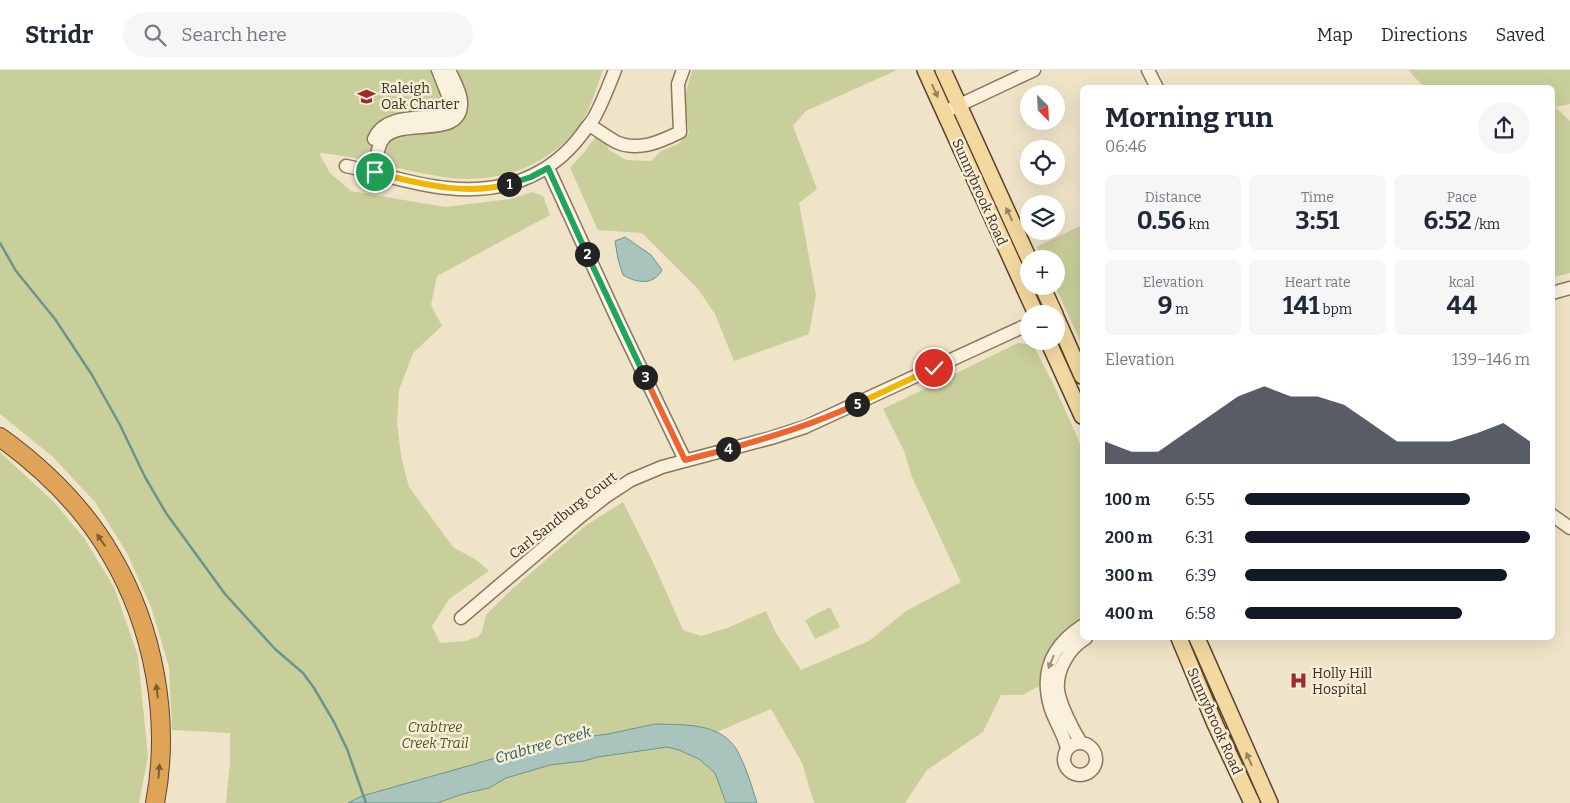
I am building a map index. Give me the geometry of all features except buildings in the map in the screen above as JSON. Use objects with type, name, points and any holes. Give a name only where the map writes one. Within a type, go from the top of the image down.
[{"type":"highway","points":[[0,437],[34,464],[84,516],[111,555],[129,591],[145,633],[156,677],[161,740],[155,803]]},
{"type":"main road","name":"Sunnybrook Road","points":[[925,70],[1032,305]]},
{"type":"main road","name":"Sunnybrook Road","points":[[943,70],[1025,250]]},
{"type":"main road","points":[[1065,336],[1080,371]]},
{"type":"main road","points":[[1052,350],[1080,412]]},
{"type":"main road","points":[[1062,350],[1075,374],[1080,379]]},
{"type":"main road","name":"Sunnybrook Road","points":[[1180,640],[1252,803]]},
{"type":"main road","name":"Sunnybrook Road","points":[[1199,640],[1270,803]]},
{"type":"street","points":[[370,171],[377,134],[386,125],[396,121],[444,115],[450,103],[438,70]]},
{"type":"street","points":[[370,171],[378,147],[384,137],[398,129],[420,126],[438,127],[452,121],[460,112],[461,101],[449,70]]},
{"type":"street","points":[[346,166],[445,188],[464,190],[485,189],[531,177],[548,168],[563,156],[589,124],[605,96],[615,70]]},
{"type":"street","points":[[589,124],[617,142],[638,147],[660,142],[680,132],[678,84],[683,70]]},
{"type":"street","points":[[944,112],[1034,70]]},
{"type":"street","points":[[1148,70],[1156,85]]},
{"type":"street","points":[[548,168],[620,325],[685,460]]},
{"type":"street","points":[[1555,292],[1570,288]]},
{"type":"street","name":"Carl Sandburg Court","points":[[461,618],[605,497],[632,480],[662,467],[805,427],[1020,328]]},
{"type":"street","points":[[1555,517],[1570,528]]},
{"type":"street","points":[[1067,749],[1076,743],[1092,748],[1096,758],[1094,768],[1085,775],[1072,774],[1066,767],[1064,758],[1067,749],[1065,740],[1050,705],[1047,685],[1048,667],[1056,650],[1068,636],[1080,627]]},
{"type":"street","points":[[1081,743],[1064,710],[1058,689],[1060,673],[1065,659],[1074,647],[1083,640]]},
{"type":"green space","name":"Crabtree Creek Trail","points":[[0,70],[603,70],[582,123],[564,143],[549,155],[533,164],[499,176],[462,179],[443,177],[350,157],[319,153],[330,173],[351,191],[445,207],[510,199],[532,192],[543,196],[550,215],[437,276],[431,305],[442,326],[413,353],[399,390],[397,423],[401,456],[409,487],[453,547],[478,561],[489,571],[449,599],[432,626],[440,643],[466,641],[475,637],[476,639],[482,632],[486,615],[511,590],[585,526],[623,502],[652,560],[683,630],[701,636],[727,628],[766,611],[776,633],[801,670],[869,641],[906,611],[961,582],[912,477],[904,451],[883,409],[1018,343],[1020,343],[1020,350],[1036,350],[1053,383],[1080,444],[1080,621],[1067,627],[1048,652],[1042,662],[1039,686],[1023,695],[1001,695],[983,732],[927,770],[905,803],[814,803],[802,763],[771,709],[710,735],[753,803],[226,803],[230,762],[230,733],[172,730],[169,667],[151,607],[127,553],[95,502],[53,457],[0,414]]},
{"type":"green space","points":[[692,70],[897,70],[806,111],[793,126],[817,189],[799,203],[816,295],[809,334],[734,361],[715,314],[698,289],[642,233],[598,230],[570,168],[597,135],[606,143],[609,150],[626,160],[651,161],[661,151],[678,144],[689,133],[684,100]]},
{"type":"green space","points":[[1408,70],[1570,70],[1570,104],[1555,107],[1555,85],[1422,85]]},
{"type":"green space","points":[[1555,107],[1570,121],[1570,273],[1555,277]]},
{"type":"green space","points":[[1080,226],[1080,341],[1059,295],[1065,295],[1065,250],[1038,250],[1036,247],[1051,240],[1065,240],[1065,233]]},
{"type":"green space","points":[[0,452],[54,502],[84,538],[114,587],[138,656],[148,757],[139,803],[0,803]]},
{"type":"green space","points":[[830,607],[840,627],[815,639],[805,620]]},
{"type":"water","points":[[625,237],[651,255],[662,270],[654,279],[644,282],[623,275],[615,241]]},
{"type":"water","name":"Crabtree Creek","points":[[655,724],[704,728],[715,731],[725,737],[740,756],[757,803],[726,803],[715,773],[699,759],[667,747],[550,765],[506,778],[489,788],[437,803],[348,803],[362,796],[548,742],[608,734]]},
{"type":"waterway","points":[[0,243],[16,271],[55,319],[92,375],[166,513],[225,594],[275,649],[303,673],[314,688],[347,749],[366,803]]},
{"type":"place","name":"Raleigh Oak Charter","points":[[367,96]]},
{"type":"place","name":"Holly Hill Hospital","points":[[1298,681]]},
{"type":"route","points":[[375,172],[445,188],[464,190],[502,186],[531,177],[548,168],[620,325],[685,460],[714,454],[805,427],[934,368]]}]
